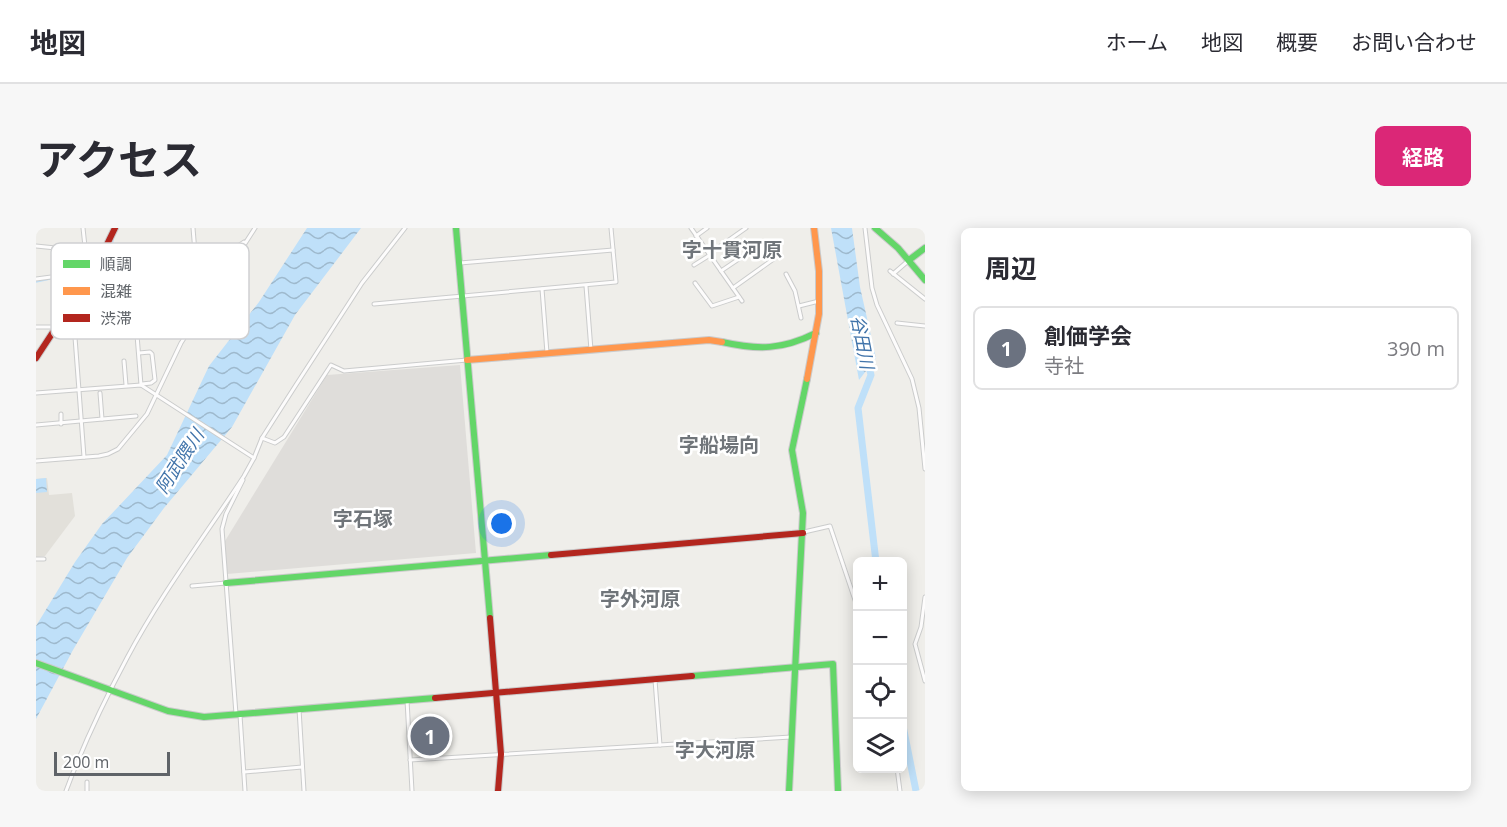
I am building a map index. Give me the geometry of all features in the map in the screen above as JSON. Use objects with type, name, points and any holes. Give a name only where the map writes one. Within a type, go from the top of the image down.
[{"type":"street","points":[[83,228],[84,243]]},
{"type":"street","points":[[108,243],[116,228]]},
{"type":"street","points":[[193,228],[194,243]]},
{"type":"street","points":[[245,242],[255,228]]},
{"type":"street","points":[[245,791],[222,523],[262,438],[362,283],[405,228]]},
{"type":"street","points":[[456,228],[497,692],[501,754],[498,791]]},
{"type":"street","points":[[374,304],[616,282],[611,228]]},
{"type":"street","points":[[691,228],[742,302]]},
{"type":"street","points":[[690,243],[707,228]]},
{"type":"street","points":[[694,265],[746,228]]},
{"type":"street","points":[[789,791],[803,533],[803,505],[792,450],[816,333],[819,271],[814,228]]},
{"type":"street","points":[[865,228],[872,288],[877,305],[912,379],[919,408],[925,469]]},
{"type":"street","points":[[875,228],[909,260],[925,280]]},
{"type":"street","points":[[721,271],[761,244]]},
{"type":"street","points":[[36,246],[51,248]]},
{"type":"street","points":[[925,248],[892,272],[925,299]]},
{"type":"street","points":[[459,263],[613,250]]},
{"type":"street","points":[[733,288],[775,258]]},
{"type":"street","points":[[786,274],[795,291],[801,318]]},
{"type":"street","points":[[36,279],[51,276]]},
{"type":"street","points":[[696,283],[712,306],[739,297]]},
{"type":"street","points":[[586,285],[591,350]]},
{"type":"street","points":[[542,289],[547,353]]},
{"type":"street","points":[[799,306],[819,301]]},
{"type":"street","points":[[897,323],[925,326]]},
{"type":"street","points":[[36,327],[51,328]]},
{"type":"street","points":[[262,438],[275,443],[284,437],[330,365],[344,371],[709,340],[750,348],[777,347],[800,341],[816,333]]},
{"type":"street","points":[[36,358],[51,337]]},
{"type":"street","points":[[75,339],[84,457]]},
{"type":"street","points":[[138,339],[141,385]]},
{"type":"street","points":[[36,461],[108,454],[118,448],[147,414],[184,339]]},
{"type":"street","points":[[36,393],[151,383],[155,380],[152,354],[150,352],[139,353]]},
{"type":"street","points":[[124,361],[126,385]]},
{"type":"street","points":[[141,385],[253,457]]},
{"type":"street","points":[[100,393],[102,419]]},
{"type":"street","points":[[61,414],[61,424]]},
{"type":"street","points":[[36,425],[136,416]]},
{"type":"street","points":[[66,791],[94,721],[127,658],[163,598],[244,476]]},
{"type":"street","points":[[192,586],[803,533],[830,526],[853,594]]},
{"type":"street","points":[[36,559],[44,559]]},
{"type":"street","points":[[925,597],[921,627],[915,644],[925,681]]},
{"type":"street","points":[[36,663],[168,711],[204,717],[833,664],[838,791]]},
{"type":"street","points":[[654,678],[660,745]]},
{"type":"street","points":[[407,700],[411,791]]},
{"type":"street","points":[[298,709],[304,791]]},
{"type":"street","points":[[410,760],[791,737]]},
{"type":"street","points":[[244,772],[302,767]]},
{"type":"street","points":[[898,773],[900,791]]},
{"type":"street","points":[[87,782],[87,791]]},
{"type":"shaded area","points":[[460,365],[476,553],[227,574],[225,541],[327,375]]},
{"type":"shaded area","points":[[47,478],[49,495],[72,493],[75,516],[45,556],[36,557],[36,479]]},
{"type":"water","name":"阿武隈川","points":[[307,228],[361,228],[295,315],[232,427],[164,508],[127,558],[36,719],[36,626],[75,562],[102,524],[167,455],[209,366],[230,339],[249,339],[249,315]]},
{"type":"water","points":[[831,228],[852,228],[860,287],[876,358],[859,380]]},
{"type":"water","points":[[46,478],[47,492],[36,493],[36,479]]},
{"type":"waterway","points":[[112,238],[113,243]]},
{"type":"waterway","points":[[36,282],[50,279]]},
{"type":"waterway","name":"谷田川","points":[[867,358],[871,375],[858,408],[875,557]]},
{"type":"waterway","name":"谷田川","points":[[907,746],[916,791]]},
{"type":"traffic: fast","points":[[456,228],[490,618]]},
{"type":"traffic: fast","points":[[875,228],[898,248],[925,280]]},
{"type":"traffic: fast","points":[[909,260],[925,248]]},
{"type":"traffic: fast","points":[[722,342],[770,347],[792,343],[816,333]]},
{"type":"traffic: fast","points":[[789,791],[803,513],[792,450],[807,379]]},
{"type":"traffic: fast","points":[[226,583],[551,555]]},
{"type":"traffic: fast","points":[[36,663],[168,711],[204,717],[435,698]]},
{"type":"traffic: fast","points":[[692,676],[833,664],[838,791]]},
{"type":"traffic: slow","points":[[807,379],[819,314],[819,271],[814,228]]},
{"type":"traffic: slow","points":[[467,360],[709,340],[722,342]]},
{"type":"traffic: jam","points":[[108,243],[115,228]]},
{"type":"traffic: jam","points":[[36,358],[51,335]]},
{"type":"traffic: jam","points":[[551,555],[803,533]]},
{"type":"traffic: jam","points":[[490,618],[501,754],[498,791]]},
{"type":"traffic: jam","points":[[435,698],[692,676]]},
{"type":"place","name":"創価学会","points":[[430,736]]},
{"type":"district","name":"字十貫河原","points":[[732,249]]},
{"type":"district","name":"字船場向","points":[[719,444]]},
{"type":"district","name":"字石塚","points":[[363,518]]},
{"type":"district","name":"字外河原","points":[[640,598]]},
{"type":"district","name":"字大河原","points":[[715,749]]}]
